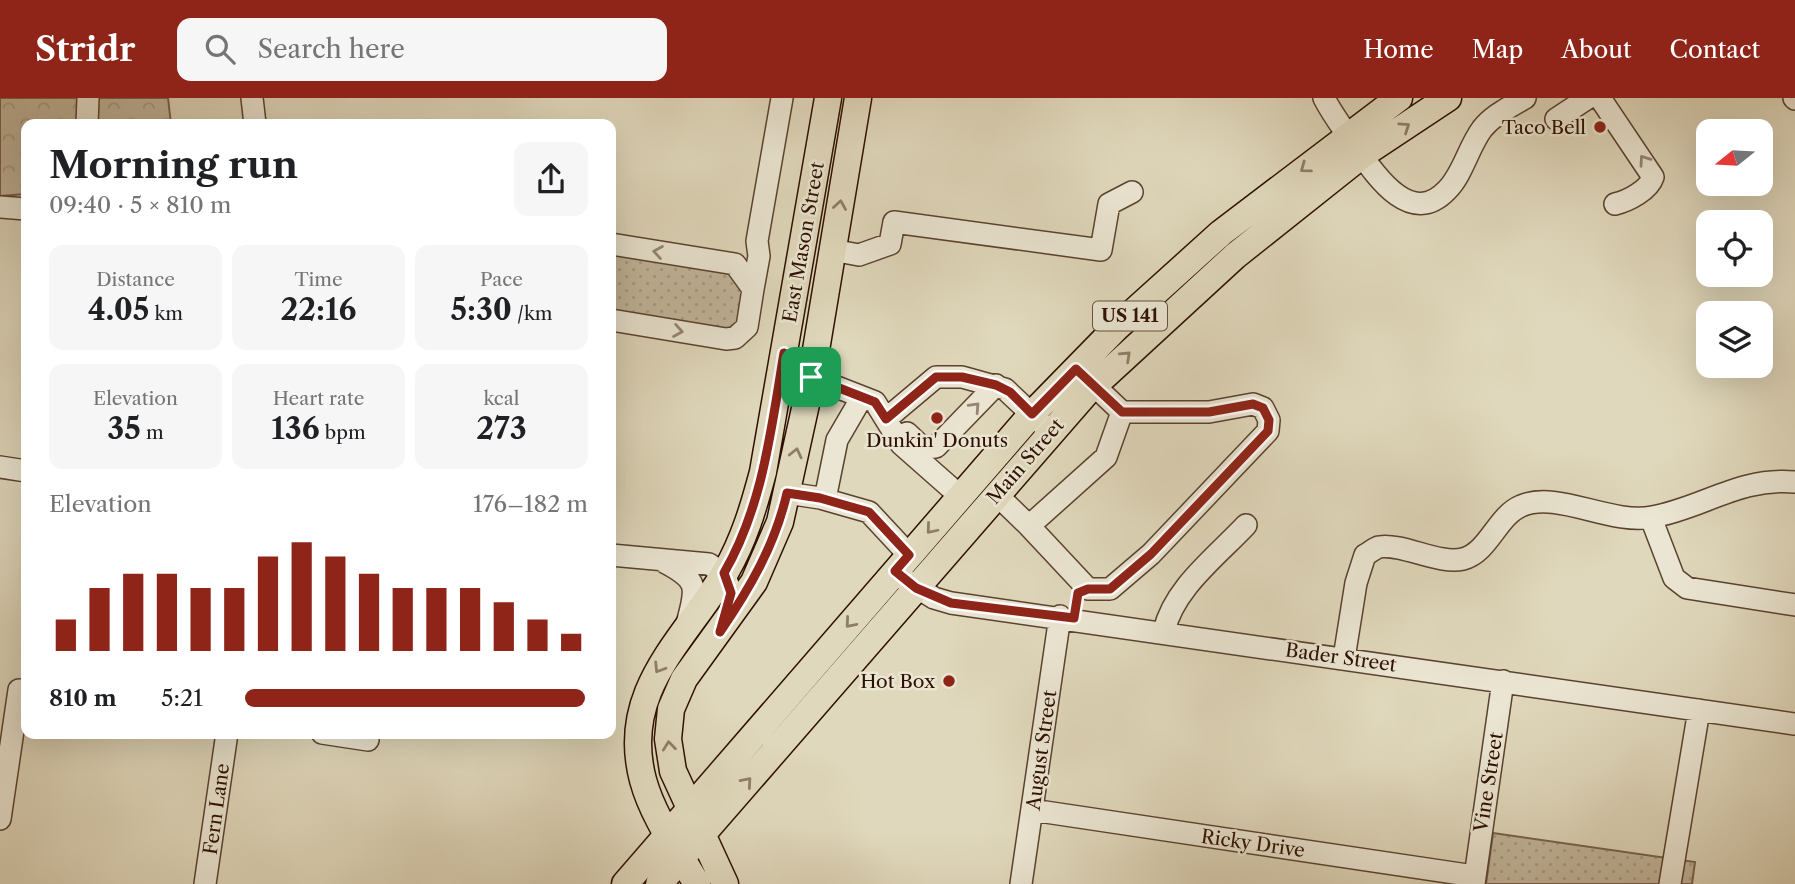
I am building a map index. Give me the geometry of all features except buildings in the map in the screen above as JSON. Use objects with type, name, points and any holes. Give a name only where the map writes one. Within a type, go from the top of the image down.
[{"type":"main road","name":"East Mason Street","points":[[697,884],[643,780],[637,737],[640,713],[653,677],[685,630],[717,569],[741,543],[755,504],[828,98]]},
{"type":"main road","name":"East Mason Street","points":[[725,884],[673,771],[668,739],[671,709],[684,679],[754,582],[780,522],[811,377],[858,98]]},
{"type":"main road","name":"Main Street","points":[[1355,146],[1399,98]]},
{"type":"main road","name":"Main Street","points":[[625,884],[676,847],[703,834],[1050,432],[1085,377],[1221,233],[1355,146],[1448,98]]},
{"type":"main road","name":"Main Street","points":[[659,884],[691,810],[1032,414],[1085,377]]},
{"type":"street","points":[[87,119],[88,98]]},
{"type":"street","points":[[252,98],[254,119]]},
{"type":"street","points":[[616,321],[726,339],[735,338],[747,327],[759,256],[757,241],[782,98]]},
{"type":"street","points":[[1324,98],[1355,146],[1396,196],[1412,203],[1430,201],[1448,189],[1488,123],[1525,98]]},
{"type":"street","points":[[1556,120],[1588,98]]},
{"type":"street","points":[[1600,98],[1653,177],[1651,184],[1624,202],[1615,204]]},
{"type":"street","points":[[832,250],[859,255],[890,244],[894,222],[1101,250],[1109,204],[1132,192]]},
{"type":"street","points":[[0,208],[21,209]]},
{"type":"street","points":[[734,264],[749,253],[757,241]]},
{"type":"street","points":[[616,245],[734,264],[753,289]]},
{"type":"street","points":[[784,353],[811,377],[875,402],[893,414],[906,432],[923,448],[936,447],[996,385]]},
{"type":"street","points":[[893,414],[936,377],[962,377],[996,385],[1010,392],[1050,432]]},
{"type":"street","points":[[1085,377],[1122,412],[1209,412],[1253,404],[1263,408],[1269,420],[1268,431],[1141,563],[1110,589],[1088,589]]},
{"type":"street","points":[[825,499],[837,440],[862,397]]},
{"type":"street","points":[[1029,526],[1106,457],[1122,412]]},
{"type":"street","points":[[893,414],[901,443],[960,496]]},
{"type":"street","points":[[0,467],[21,470]]},
{"type":"street","points":[[1344,658],[1356,583],[1365,555],[1379,547],[1463,559],[1475,552],[1504,515],[1537,500],[1607,515],[1651,518],[1725,491],[1763,481],[1795,482]]},
{"type":"street","name":"Bader Street","points":[[787,493],[825,499],[869,512],[916,588],[951,603],[1096,621],[1795,724]]},
{"type":"street","points":[[996,494],[1098,598],[1096,621]]},
{"type":"street","points":[[1651,518],[1674,578],[1687,588],[1795,605]]},
{"type":"street","points":[[1164,631],[1168,613],[1177,597],[1246,525]]},
{"type":"street","points":[[616,556],[717,569],[731,593],[720,632]]},
{"type":"street","points":[[664,562],[684,572],[696,594],[685,630]]},
{"type":"street","name":"August Street","points":[[1021,884],[1067,617],[1078,593],[1088,589]]},
{"type":"street","name":"Vine Street","points":[[1474,880],[1503,681]]},
{"type":"street","points":[[0,819],[15,689]]},
{"type":"street","points":[[1670,884],[1699,710]]},
{"type":"street","name":"Fern Lane","points":[[205,884],[227,739]]},
{"type":"street","points":[[361,739],[368,740]]},
{"type":"street","name":"Ricky Drive","points":[[1032,810],[1474,880]]},
{"type":"green space","points":[[0,98],[168,98],[170,119],[21,119],[21,194],[0,196]]},
{"type":"green space","points":[[616,253],[728,271],[742,281],[742,324],[732,331],[616,313]]},
{"type":"green space","points":[[1493,833],[1695,862],[1692,884],[1486,884]]},
{"type":"place","name":"Taco Bell","points":[[1600,127]]},
{"type":"place","name":"Dunkin' Donuts","points":[[937,418]]},
{"type":"place","name":"Hot Box","points":[[949,681]]},
{"type":"route","points":[[784,353],[811,377],[875,402],[886,419],[936,377],[962,377],[1005,388],[1032,414],[1076,369],[1122,412],[1209,412],[1253,404],[1263,408],[1269,420],[1268,431],[1151,554],[1110,589],[1088,589],[1078,593],[1074,618],[951,603],[934,598],[895,571],[909,555],[869,512],[820,498],[787,493],[780,522],[754,582],[720,632],[731,593],[724,573],[741,543],[755,504],[784,353]]}]
